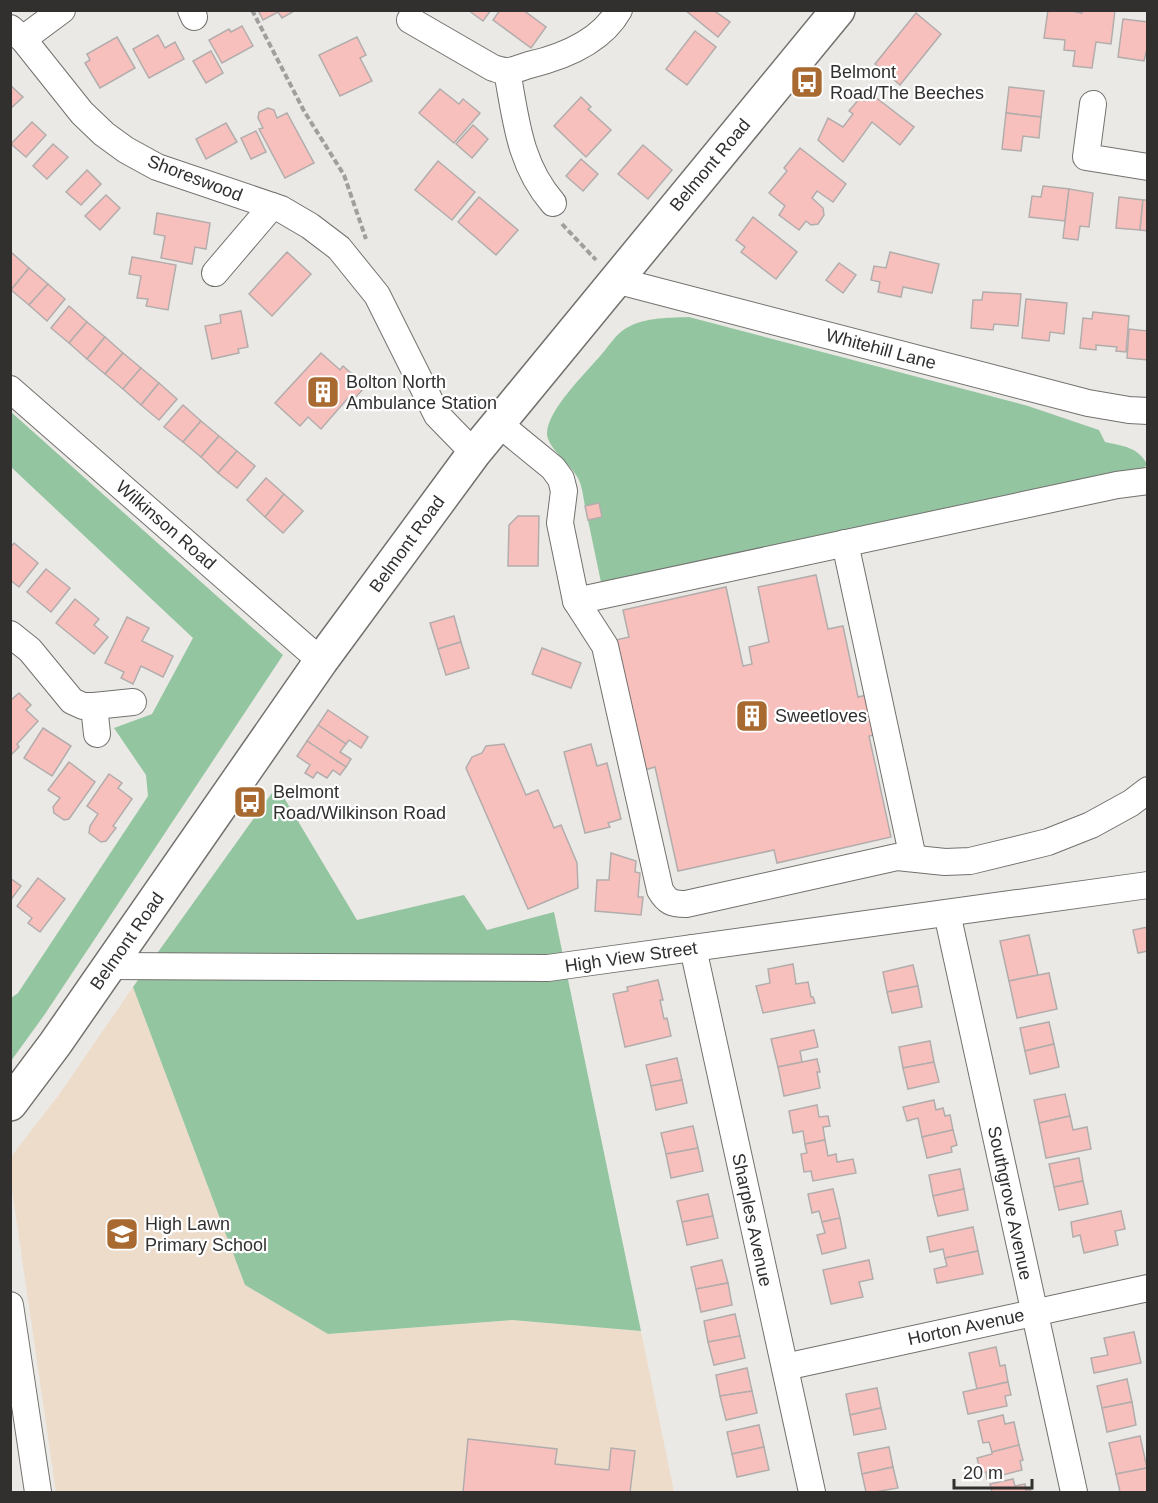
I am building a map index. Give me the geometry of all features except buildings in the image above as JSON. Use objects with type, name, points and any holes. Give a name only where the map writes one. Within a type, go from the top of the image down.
[{"type":"main road","name":"Belmont Road","points":[[10,1104],[110,966],[321,661],[474,453],[838,10]]},
{"type":"street","name":"Shoreswood","points":[[62,10],[17,34],[82,113],[104,134],[126,150],[157,167],[281,209],[310,226],[339,248],[377,295],[437,415],[474,453]]},
{"type":"street","points":[[410,20],[493,68],[507,71],[555,58],[581,46],[606,27],[614,19],[618,10]]},
{"type":"street","points":[[507,71],[526,161],[541,189],[553,203]]},
{"type":"street","points":[[1092,104],[1086,157],[1148,167]]},
{"type":"street","name":"Shoreswood","points":[[215,273],[272,206]]},
{"type":"street","name":"Whitehill Lane","points":[[615,280],[1088,403],[1148,411]]},
{"type":"street","name":"Wilkinson Road","points":[[10,389],[321,661]]},
{"type":"street","points":[[498,423],[553,468],[561,478],[564,491],[560,523],[576,601],[605,646],[660,890],[665,898],[675,904],[686,904],[897,857],[945,862],[970,861],[1048,842],[1092,825],[1131,803],[1148,790]]},
{"type":"street","points":[[576,601],[1117,485],[1148,481]]},
{"type":"street","points":[[845,543],[913,858]]},
{"type":"street","points":[[10,634],[30,650],[72,701],[83,706],[133,702]]},
{"type":"street","points":[[94,706],[97,734]]},
{"type":"street","name":"High View Street","points":[[110,966],[548,968],[1148,885]]},
{"type":"street","name":"Southgrove Avenue","points":[[947,914],[1074,1492]]},
{"type":"street","name":"Sharples Avenue","points":[[693,948],[812,1492]]},
{"type":"street","name":"Horton Avenue","points":[[784,1366],[1148,1288]]},
{"type":"street","points":[[10,1305],[38,1492]]},
{"type":"path","points":[[252,10],[304,111],[344,175]]},
{"type":"path","points":[[553,203],[554,216],[615,280]]},
{"type":"shaded area","name":"High Lawn Primary School","points":[[133,987],[245,1285],[328,1334],[512,1320],[641,1331],[674,1492],[56,1492],[11,1183],[10,1158],[58,1096]]},
{"type":"green space","points":[[689,317],[1028,406],[1099,430],[1105,442],[1135,451],[1147,464],[1141,471],[602,587],[588,520],[602,517],[599,503],[585,506],[578,478],[548,439],[549,424],[560,403],[622,331],[645,321]]},
{"type":"green space","points":[[11,412],[283,655],[45,1014],[11,1061],[11,998],[18,993],[148,796],[146,775],[114,728],[152,714],[193,638],[11,467]]},
{"type":"green space","points":[[277,786],[357,920],[464,895],[487,930],[554,912],[641,1331],[512,1320],[328,1334],[245,1285],[133,987]]},
{"type":"place","name":"Belmont Road/The Beeches","points":[[807,82]]},
{"type":"place","name":"Bolton North Ambulance Station","points":[[323,392]]},
{"type":"place","name":"Sweetloves","points":[[752,716]]},
{"type":"place","name":"Belmont Road/Wilkinson Road","points":[[250,802]]},
{"type":"place","name":"High Lawn Primary School","points":[[122,1234]]}]
